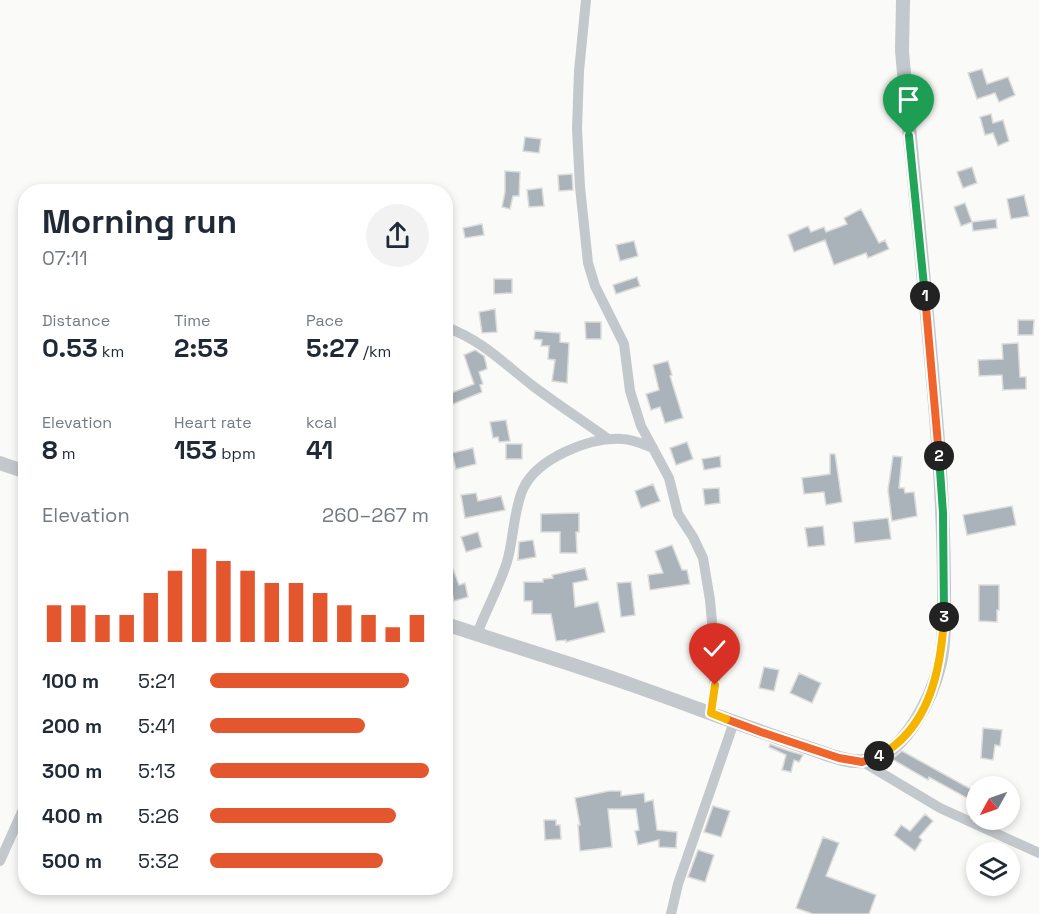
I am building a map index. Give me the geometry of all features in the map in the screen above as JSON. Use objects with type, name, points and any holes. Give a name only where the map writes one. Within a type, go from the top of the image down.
[{"type":"street","points":[[586,0],[579,71],[577,129],[588,262],[595,286],[624,344],[630,391],[641,426],[669,478],[678,514],[703,558],[710,592],[716,667],[711,713]]},
{"type":"street","points":[[862,762],[881,755],[897,744],[912,728],[924,708],[941,661],[944,618],[942,501],[902,51],[903,0]]},
{"type":"street","points":[[453,330],[479,342],[534,387],[608,439]]},
{"type":"street","points":[[477,634],[507,559],[523,489],[528,481],[561,453],[581,445],[608,439],[624,439],[653,447]]},
{"type":"street","points":[[0,463],[18,469]]},
{"type":"street","points":[[453,626],[628,683],[839,758],[862,762],[940,808],[1039,853]]},
{"type":"street","points":[[671,914],[678,884],[734,722]]},
{"type":"street","points":[[0,861],[18,821]]},
{"type":"building","points":[[982,69],[987,84],[1008,77],[1015,95],[999,102],[995,93],[977,99],[968,73]]},
{"type":"building","points":[[991,114],[993,123],[1003,120],[1009,141],[998,146],[993,133],[985,135],[980,117]]},
{"type":"building","points":[[525,137],[541,139],[539,153],[523,151]]},
{"type":"building","points":[[972,167],[977,183],[963,188],[957,172]]},
{"type":"building","points":[[505,171],[520,172],[519,196],[513,196],[510,209],[502,207]]},
{"type":"building","points":[[572,174],[573,190],[559,191],[558,175]]},
{"type":"building","points":[[542,188],[544,206],[529,207],[527,190]]},
{"type":"building","points":[[1024,195],[1029,216],[1011,219],[1007,199]]},
{"type":"building","points":[[965,203],[972,222],[961,226],[954,207]]},
{"type":"building","points":[[861,209],[879,243],[885,240],[889,249],[868,258],[866,253],[834,265],[825,240],[794,252],[788,235],[808,226],[811,232],[824,227],[826,232],[847,224],[844,218]]},
{"type":"building","points":[[996,219],[997,228],[973,231],[972,222]]},
{"type":"building","points":[[482,224],[484,235],[465,238],[463,228]]},
{"type":"building","points":[[634,241],[638,256],[620,261],[616,245]]},
{"type":"building","points":[[637,277],[640,286],[616,294],[613,285]]},
{"type":"building","points":[[494,279],[512,279],[512,293],[494,294]]},
{"type":"building","points":[[495,309],[497,332],[482,333],[479,312]]},
{"type":"building","points":[[1018,320],[1034,320],[1033,335],[1018,335]]},
{"type":"building","points":[[585,322],[601,322],[601,339],[586,339]]},
{"type":"building","points":[[535,331],[560,333],[560,342],[569,343],[567,383],[552,381],[555,360],[548,359],[549,346],[541,346],[542,340],[534,339]]},
{"type":"building","points":[[1018,343],[1020,377],[1026,377],[1026,389],[1003,390],[1002,375],[979,376],[978,360],[1003,359],[1002,344]]},
{"type":"building","points":[[475,350],[484,356],[487,369],[479,372],[483,384],[480,385],[482,392],[453,404],[453,392],[474,384],[464,355]]},
{"type":"building","points":[[668,361],[672,375],[670,376],[683,418],[665,423],[660,407],[651,410],[646,394],[659,390],[653,365]]},
{"type":"building","points":[[506,420],[510,441],[499,442],[498,437],[493,438],[490,422]]},
{"type":"building","points":[[687,442],[693,459],[676,465],[670,448]]},
{"type":"building","points":[[506,444],[522,444],[522,459],[506,459]]},
{"type":"building","points":[[473,448],[476,464],[456,469],[453,453]]},
{"type":"building","points":[[830,454],[835,454],[842,502],[826,505],[824,492],[804,494],[802,478],[830,474]]},
{"type":"building","points":[[720,456],[721,467],[704,470],[702,459]]},
{"type":"building","points":[[893,456],[902,457],[899,488],[904,488],[905,493],[914,492],[917,516],[892,521],[888,490]]},
{"type":"building","points":[[653,484],[660,501],[641,508],[635,491]]},
{"type":"building","points":[[719,488],[720,503],[705,505],[703,489]]},
{"type":"building","points":[[476,493],[478,501],[501,496],[505,510],[465,518],[461,495]]},
{"type":"building","points":[[1012,506],[1016,525],[967,535],[963,515]]},
{"type":"building","points":[[579,513],[579,532],[576,532],[577,553],[560,553],[560,532],[541,532],[541,514]]},
{"type":"building","points":[[888,518],[891,539],[855,543],[853,522]]},
{"type":"building","points":[[823,526],[825,545],[808,547],[805,528]]},
{"type":"building","points":[[478,532],[482,547],[466,552],[461,537]]},
{"type":"building","points":[[533,540],[536,557],[518,560],[519,542]]},
{"type":"building","points":[[672,545],[682,570],[687,570],[690,584],[650,590],[648,575],[663,573],[655,551]]},
{"type":"building","points":[[585,568],[588,580],[573,583],[575,607],[598,602],[605,632],[566,642],[566,640],[556,641],[551,614],[532,614],[532,601],[524,601],[524,582],[543,582],[543,579],[553,578],[552,575]]},
{"type":"building","points":[[453,569],[459,585],[465,583],[468,597],[454,601]]},
{"type":"building","points":[[631,582],[635,615],[621,617],[617,583]]},
{"type":"building","points":[[979,585],[999,585],[997,622],[979,621]]},
{"type":"building","points":[[764,667],[779,670],[774,691],[759,688]]},
{"type":"building","points":[[799,673],[821,683],[812,703],[790,693]]},
{"type":"building","points":[[983,728],[1002,730],[1000,746],[995,745],[993,760],[981,758]]},
{"type":"building","points":[[770,744],[803,755],[799,762],[794,760],[791,772],[782,770],[786,755],[769,747]]},
{"type":"building","points":[[902,751],[966,786],[966,797],[929,777],[928,780],[892,759]]},
{"type":"building","points":[[609,791],[621,791],[621,796],[644,793],[645,802],[653,800],[657,830],[677,832],[676,848],[659,847],[659,840],[638,845],[635,831],[639,830],[636,809],[608,809],[612,847],[580,851],[578,825],[580,825],[575,798]]},
{"type":"building","points":[[713,806],[730,811],[721,837],[704,832]]},
{"type":"building","points":[[925,814],[933,821],[919,837],[922,840],[915,851],[894,835],[901,825],[910,831]]},
{"type":"building","points":[[544,820],[556,820],[556,825],[560,825],[561,839],[545,840]]},
{"type":"building","points":[[823,837],[839,843],[826,876],[876,895],[869,914],[813,914],[796,908]]},
{"type":"building","points":[[698,850],[714,855],[705,882],[688,877]]},
{"type":"route","points":[[715,685],[711,713],[839,758],[862,762],[881,755],[897,744],[912,728],[934,686],[941,661],[944,618],[943,513],[909,136]]}]
